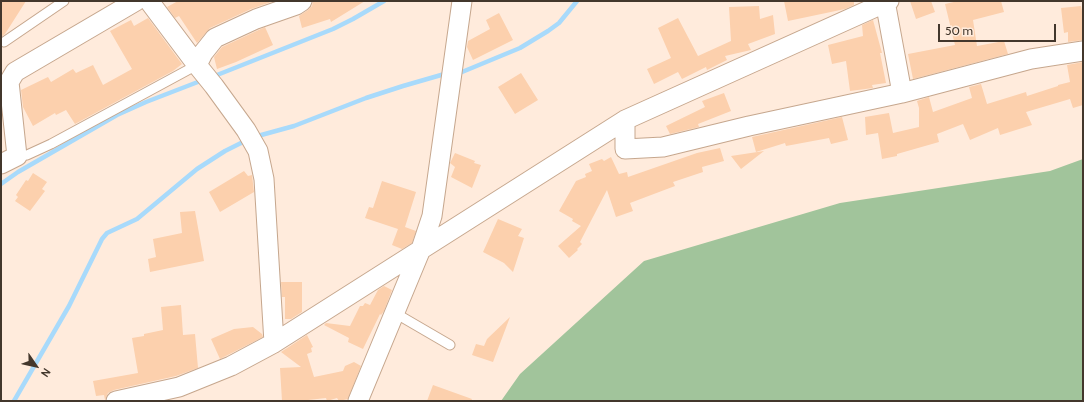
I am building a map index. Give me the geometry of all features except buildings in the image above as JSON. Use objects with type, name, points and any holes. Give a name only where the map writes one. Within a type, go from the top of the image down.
[{"type":"street","points":[[9,160],[9,82],[15,72],[136,1]]},
{"type":"street","points":[[149,1],[246,130],[258,151],[264,180],[274,343]]},
{"type":"street","points":[[197,65],[203,53],[215,38],[256,19],[296,5],[302,1]]},
{"type":"street","points":[[358,401],[421,249],[432,216],[462,1]]},
{"type":"street","points":[[116,401],[174,395],[179,388],[231,366],[274,343],[625,120],[886,2],[902,93]]},
{"type":"street","points":[[625,120],[625,149],[663,148],[748,126],[902,93],[1031,59],[1083,51]]},
{"type":"lane","points":[[4,42],[62,2]]},
{"type":"lane","points":[[9,160],[27,155],[51,144],[197,65]]},
{"type":"lane","points":[[395,313],[450,345]]},
{"type":"green space","points":[[1083,159],[1083,401],[501,401],[520,374],[644,261],[840,203],[1050,171]]},
{"type":"waterway","points":[[212,77],[333,29],[384,1]]},
{"type":"waterway","points":[[456,73],[462,72],[520,48],[559,23],[577,1]]},
{"type":"waterway","points":[[254,137],[294,126],[366,98],[448,73]]},
{"type":"waterway","points":[[1,184],[18,172],[117,115],[203,80]]},
{"type":"waterway","points":[[14,401],[69,306],[102,239],[107,233],[137,219],[197,169],[225,151],[247,140]]}]
